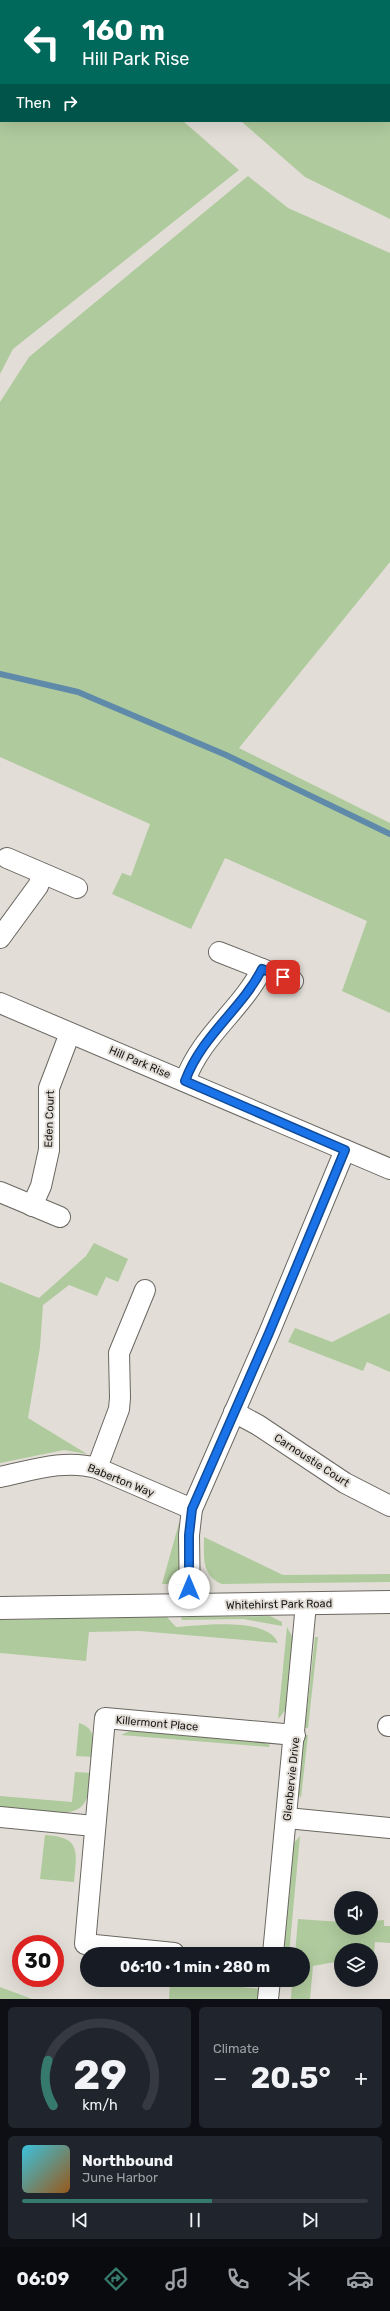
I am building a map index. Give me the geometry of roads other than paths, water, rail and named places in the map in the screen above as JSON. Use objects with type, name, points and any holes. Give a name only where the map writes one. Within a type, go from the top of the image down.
[{"type":"street","points":[[7,858],[77,888]]},
{"type":"street","points":[[0,938],[38,886],[43,874]]},
{"type":"street","points":[[219,952],[293,981]]},
{"type":"street","points":[[185,1081],[205,1042],[254,986],[262,969]]},
{"type":"street","name":"Hill Park Rise","points":[[0,1004],[390,1169]]},
{"type":"street","name":"Eden Court","points":[[32,1206],[41,1186],[49,1150],[49,1088],[70,1033]]},
{"type":"street","points":[[190,1606],[189,1535],[192,1509],[345,1150]]},
{"type":"street","points":[[0,1192],[60,1217]]},
{"type":"street","points":[[97,1468],[119,1409],[118,1352],[145,1290]]},
{"type":"street","name":"Carnoustie Court","points":[[234,1412],[258,1425],[345,1483],[390,1506]]},
{"type":"street","name":"Baberton Way","points":[[0,1477],[59,1464],[82,1464],[97,1468],[192,1509]]},
{"type":"street","name":"Whitehirst Park Road","points":[[0,1608],[390,1602]]},
{"type":"street","name":"Glenbervie Drive","points":[[274,1947],[295,1735],[306,1604]]},
{"type":"street","name":"Killermont Place","points":[[115,1947],[85,1944],[94,1826],[105,1718],[295,1735]]},
{"type":"street","points":[[0,1817],[94,1826]]},
{"type":"street","points":[[287,1818],[390,1828]]},
{"type":"street","points":[[268,1999],[269,1987]]},
{"type":"waterway","points":[[0,674],[78,692],[226,755],[390,834]]}]
